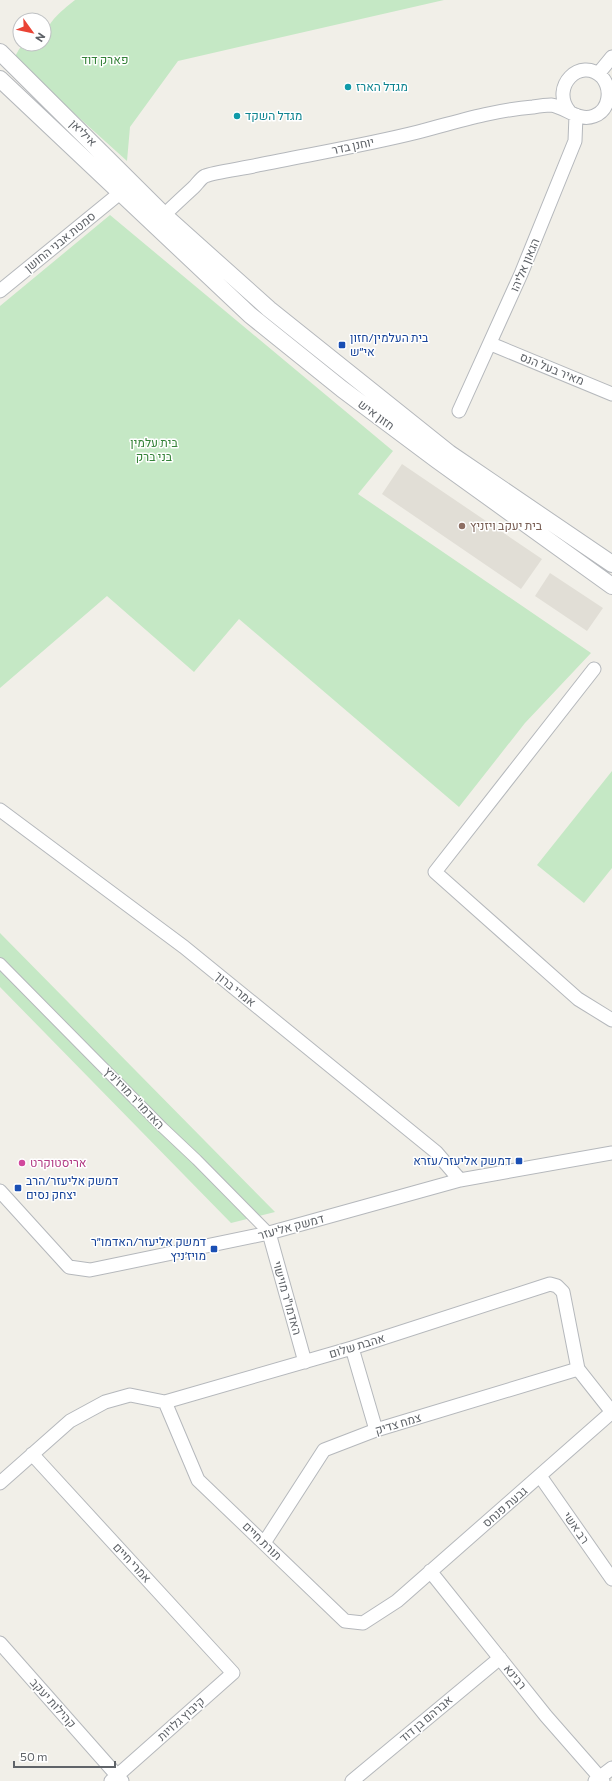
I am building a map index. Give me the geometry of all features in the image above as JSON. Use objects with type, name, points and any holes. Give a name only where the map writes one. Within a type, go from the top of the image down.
[{"type":"street","name":"איליאן","points":[[0,52],[159,220]]},
{"type":"street","points":[[598,74],[612,57]]},
{"type":"street","points":[[582,71],[598,74],[608,85],[610,93],[604,108],[592,117],[572,113],[563,99],[563,91],[568,78],[575,73],[582,71]]},
{"type":"street","name":"איליאן","points":[[0,79],[120,193],[159,220]]},
{"type":"street","name":"יוחנן בדר","points":[[159,220],[205,176],[408,134],[509,108],[552,105],[572,113]]},
{"type":"street","name":"הגאון אליהו","points":[[460,411],[491,344],[575,141],[572,113]]},
{"type":"street","name":"סמטת אבני החושן","points":[[0,291],[120,193]]},
{"type":"street","name":"חזון איש","points":[[159,220],[449,453],[612,564]]},
{"type":"street","name":"חזון איש","points":[[159,220],[250,315],[342,389],[436,460],[612,586]]},
{"type":"street","name":"מאיר בעל הנס","points":[[491,344],[612,394]]},
{"type":"street","points":[[594,669],[435,872],[578,1000],[612,1020]]},
{"type":"street","name":"אמרי ברוך","points":[[0,810],[184,947],[436,1152],[460,1180]]},
{"type":"street","name":"האדמו\"ר מויז'ניץ","points":[[0,963],[269,1233]]},
{"type":"street","name":"דמשק אליעזר","points":[[0,1191],[69,1267],[90,1270],[269,1233],[460,1180],[612,1153]]},
{"type":"street","name":"האדמו\"ר מוישוי","points":[[269,1233],[305,1362]]},
{"type":"street","name":"אהבת שלום","points":[[0,1483],[70,1421],[105,1402],[130,1395],[164,1402],[352,1348],[550,1284],[557,1286],[563,1292],[578,1369],[612,1412]]},
{"type":"street","points":[[352,1348],[376,1430]]},
{"type":"street","name":"צמח צדיק","points":[[264,1543],[324,1450],[376,1430],[578,1369]]},
{"type":"street","name":"תורת חיים","points":[[164,1402],[198,1480],[345,1621],[363,1623],[397,1601]]},
{"type":"street","name":"גבעת פנחס","points":[[397,1601],[612,1412]]},
{"type":"street","name":"אמרי חיים","points":[[32,1454],[233,1673]]},
{"type":"street","name":"רב אשי","points":[[540,1476],[612,1579]]},
{"type":"street","name":"רבינא","points":[[430,1571],[599,1780]]},
{"type":"street","name":"קהילות יעקב","points":[[0,1643],[117,1779]]},
{"type":"street","name":"אברהם בן דוד","points":[[352,1781],[500,1658]]},
{"type":"street","name":"קיבוץ גלויות","points":[[117,1779],[233,1673]]},
{"type":"street","points":[[599,1780],[612,1768]]},
{"type":"shaded area","name":"בית יעקב ויזניץ","points":[[402,464],[542,559],[521,589],[382,494]]},
{"type":"shaded area","points":[[550,573],[603,608],[587,631],[535,596]]},
{"type":"green space","name":"פארק דוד","points":[[75,0],[444,0],[178,61],[130,127],[127,161],[14,59],[18,52],[52,52],[52,22]]},
{"type":"green space","name":"בית עלמין בני ברק","points":[[110,215],[393,451],[358,494],[591,653],[525,723],[459,807],[239,619],[194,672],[107,596],[0,688],[0,306]]},
{"type":"green space","points":[[612,771],[612,868],[584,903],[537,865]]},
{"type":"green space","points":[[0,933],[275,1212],[231,1223],[0,987]]},
{"type":"place","name":"מגדל הארז","points":[[348,87]]},
{"type":"place","name":"מגדל השקד","points":[[237,116]]},
{"type":"place","name":"בית העלמין/חזון אי״ש","points":[[342,345]]},
{"type":"place","name":"בית יעקב ויזניץ","points":[[462,526]]},
{"type":"place","name":"דמשק אליעזר/עזרא","points":[[519,1161]]},
{"type":"place","name":"אריסטוקרט","points":[[22,1163]]},
{"type":"place","name":"דמשק אליעזר/הרב יצחק נסים","points":[[18,1188]]},
{"type":"place","name":"דמשק אליעזר/האדמו״ר מויז׳ניץ","points":[[214,1249]]}]
